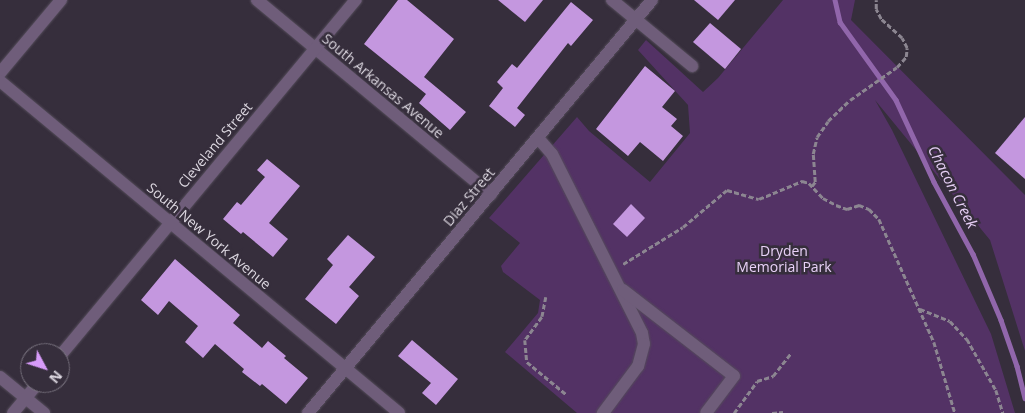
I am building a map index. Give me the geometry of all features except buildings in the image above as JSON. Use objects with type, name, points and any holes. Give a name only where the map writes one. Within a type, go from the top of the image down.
[{"type":"street","points":[[0,73],[61,0]]},
{"type":"street","name":"South Arkansas Avenue","points":[[257,0],[490,194]]},
{"type":"street","name":"Cleveland Street","points":[[70,344],[356,0]]},
{"type":"street","points":[[612,0],[692,66]]},
{"type":"street","name":"Diaz Street","points":[[308,413],[652,0]]},
{"type":"street","name":"South New York Avenue","points":[[0,81],[399,413]]},
{"type":"street","points":[[538,138],[552,154],[642,333],[643,355],[638,366],[603,413]]},
{"type":"street","points":[[619,287],[734,376],[706,413]]},
{"type":"street","points":[[0,377],[44,413]]},
{"type":"street","points":[[13,413],[29,393]]},
{"type":"path","points":[[812,186],[815,182],[814,154],[817,138],[828,121],[850,100],[896,67],[906,57],[907,48],[902,38],[881,19],[876,9],[876,0]]},
{"type":"path","points":[[619,267],[683,227],[727,190],[759,199],[802,181],[812,186],[823,198],[836,205],[847,209],[860,206],[869,209],[879,218],[934,342],[955,413]]},
{"type":"path","points":[[546,297],[542,316],[525,340],[527,362],[567,395]]},
{"type":"path","points":[[920,309],[941,316],[962,332],[989,377],[1003,413]]},
{"type":"path","points":[[736,412],[757,381],[774,376],[790,354]]},
{"type":"path","points":[[772,413],[783,412]]},
{"type":"green space","name":"Dryden Memorial Park","points":[[783,0],[855,0],[851,20],[1025,195],[1025,351],[990,240],[875,100],[892,130],[991,334],[1015,413],[577,413],[505,352],[538,313],[540,300],[503,272],[501,266],[520,243],[489,218],[577,117],[589,131],[650,182],[690,133],[688,105],[638,50],[646,40],[703,92],[718,78]]},
{"type":"waterway","name":"Chacon Creek","points":[[835,0],[840,22],[896,100],[934,182],[973,254],[1001,320],[1017,366],[1025,398]]}]
